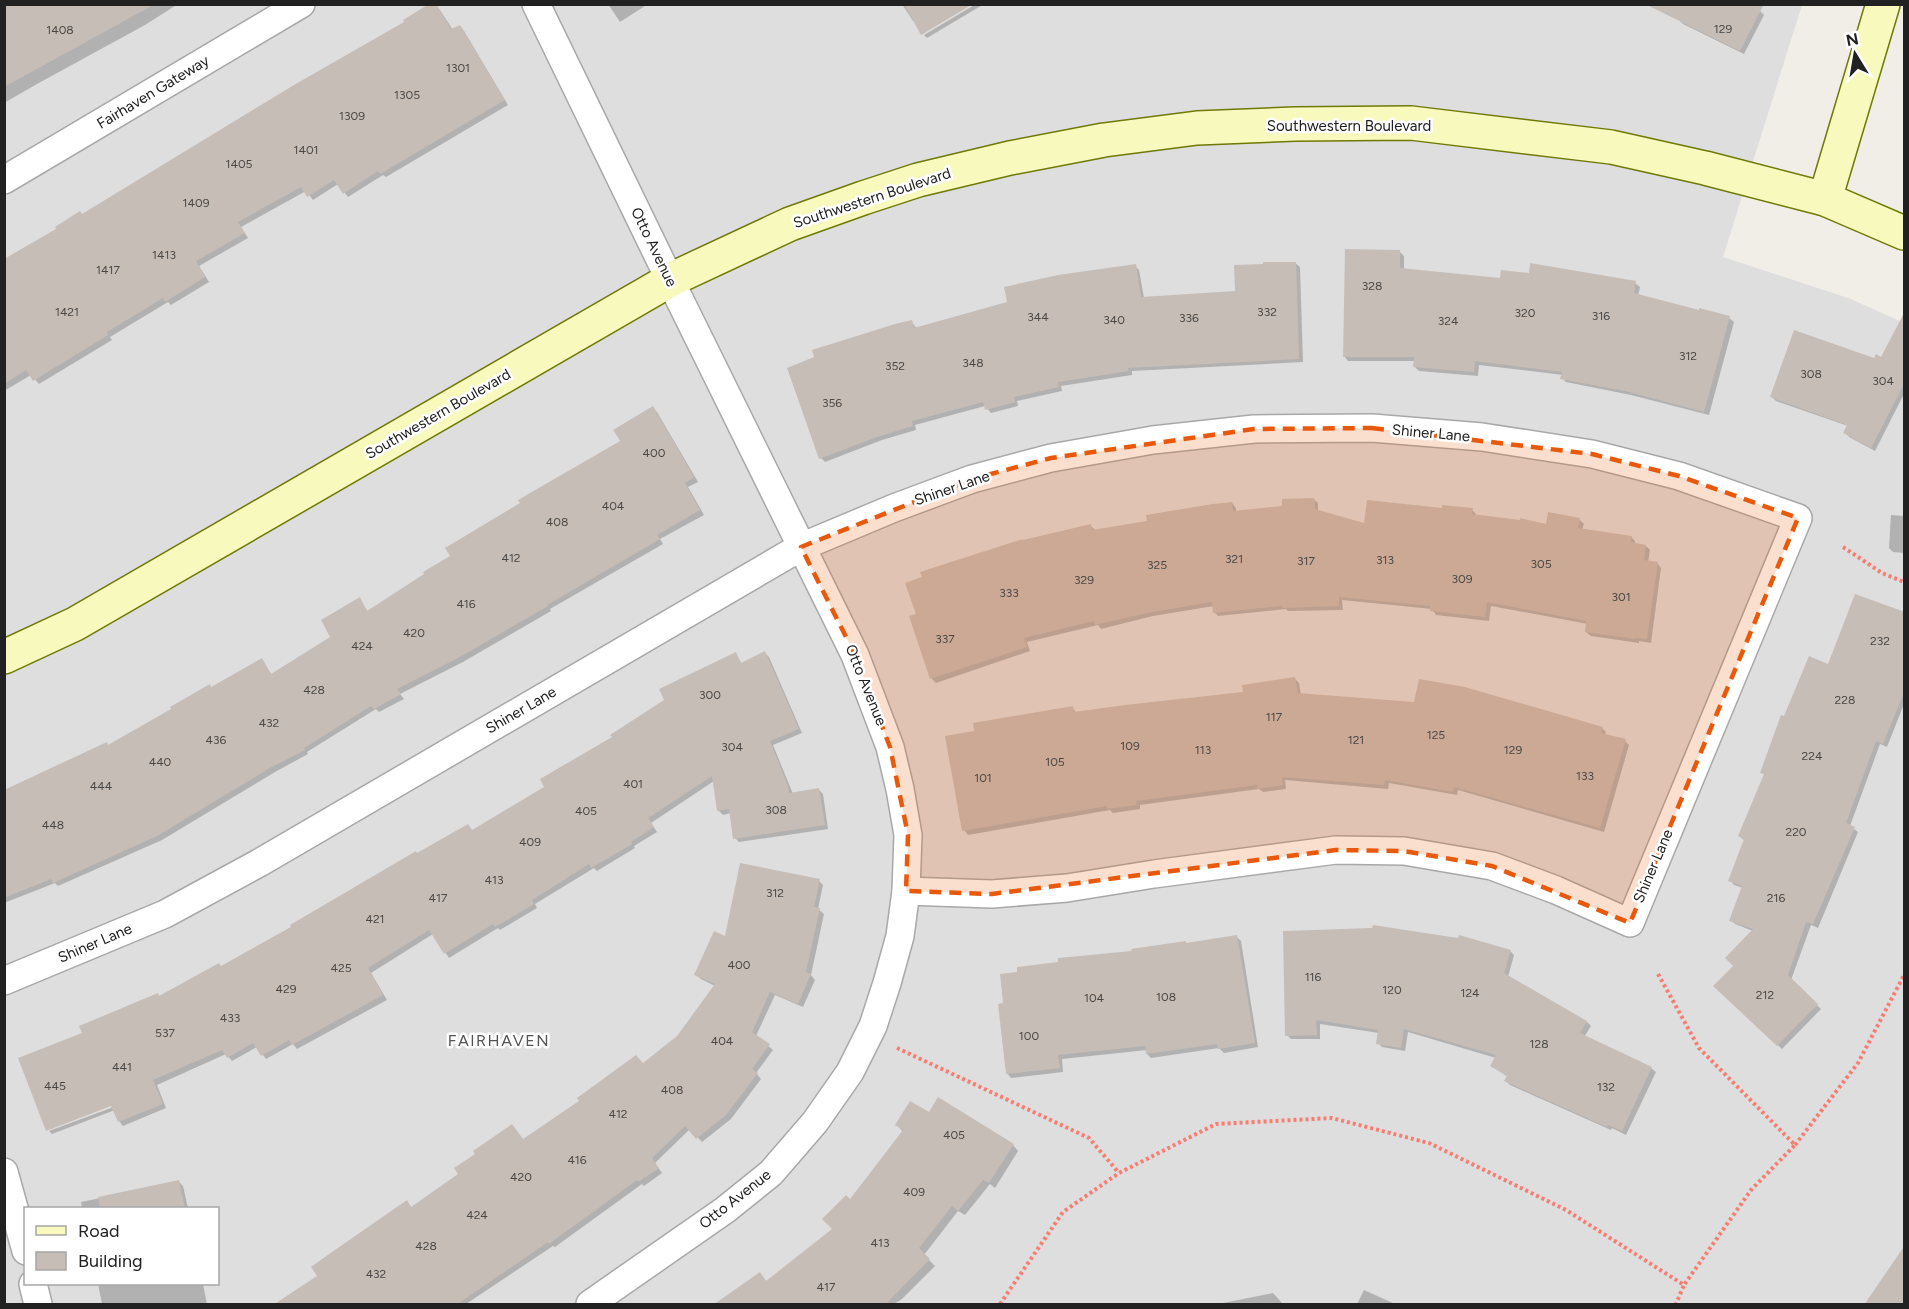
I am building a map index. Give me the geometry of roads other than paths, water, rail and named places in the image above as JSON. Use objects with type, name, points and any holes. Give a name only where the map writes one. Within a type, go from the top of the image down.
[{"type":"street","name":"Otto Avenue","points":[[536,4],[855,655],[890,747],[908,835],[906,891],[900,936],[873,1026],[850,1072],[815,1122],[771,1173],[725,1210],[590,1305]]},
{"type":"street","points":[[1825,199],[1883,4]]},
{"type":"street","name":"Fairhaven Gateway","points":[[4,180],[294,6]]},
{"type":"street","name":"Southwestern Boulevard","points":[[4,657],[75,624],[670,280],[790,225],[863,198],[918,180],[1010,158],[1104,140],[1197,128],[1411,123],[1611,147],[1825,199],[1905,233]]},
{"type":"street","name":"Shiner Lane","points":[[4,981],[165,914],[260,863],[801,547],[894,508],[972,479],[1051,458],[1153,440],[1254,429],[1372,428],[1482,437],[1592,454],[1679,476],[1798,518],[1630,923],[1557,890],[1492,866],[1404,851],[1336,850],[1067,888],[992,894],[906,891]]},
{"type":"street","points":[[4,1172],[24,1244]]},
{"type":"street","points":[[33,1285],[38,1305]]},
{"type":"district","name":"FAIRHAVEN","points":[[499,1040]]}]
